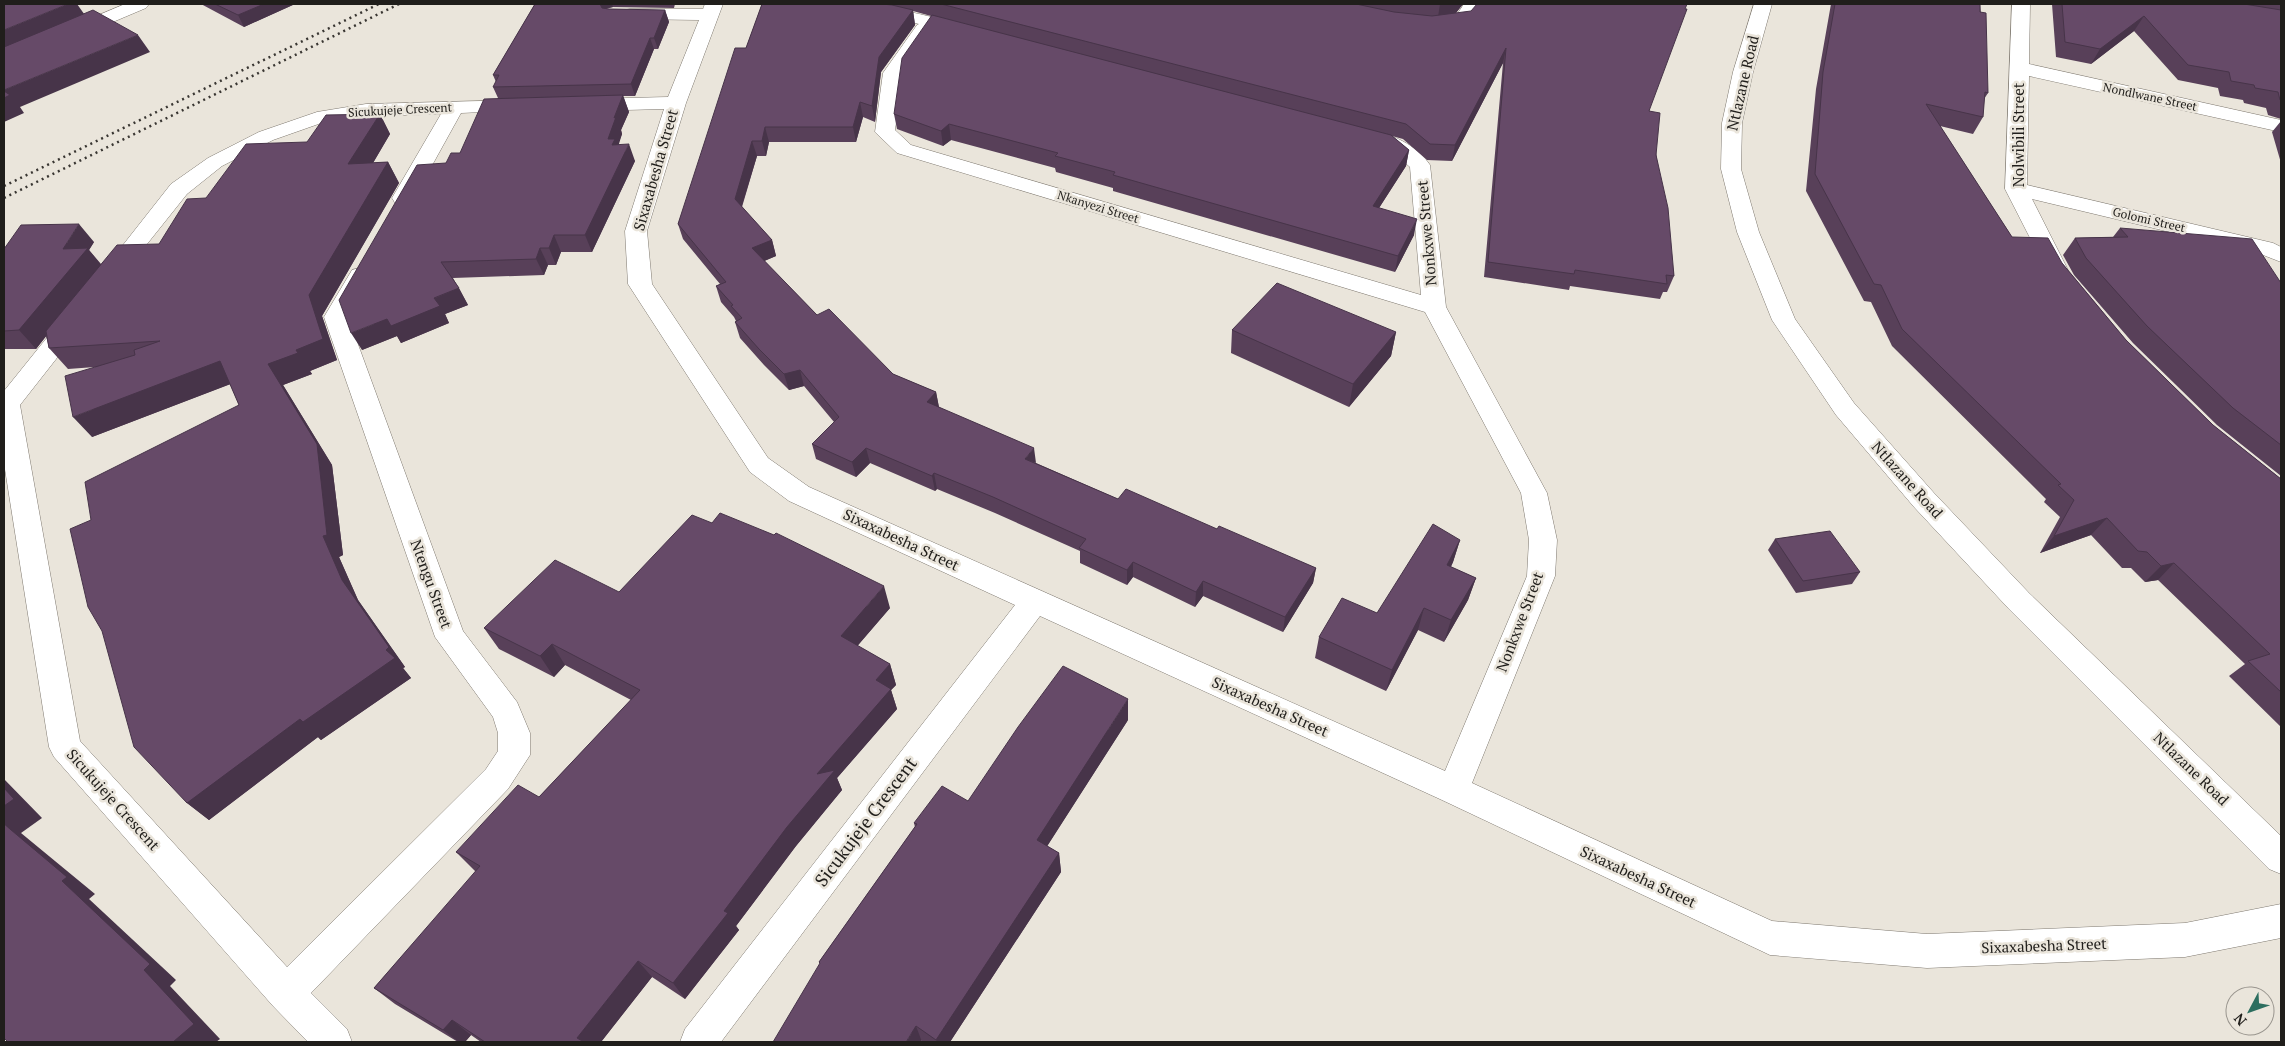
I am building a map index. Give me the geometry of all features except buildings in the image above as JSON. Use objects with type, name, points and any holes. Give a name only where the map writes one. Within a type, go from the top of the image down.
[{"type":"street","points":[[103,4],[120,12]]},
{"type":"street","points":[[4,62],[140,4]]},
{"type":"street","points":[[822,4],[895,13],[986,36]]},
{"type":"street","points":[[1416,25],[1441,25],[1462,20],[1473,4]]},
{"type":"street","name":"Ntlazane Road","points":[[1763,4],[1743,72],[1732,123],[1730,169],[1748,232],[1784,320],[1845,409],[1924,500],[2019,601],[2281,858]]},
{"type":"street","name":"Nolwibili Street","points":[[2021,4],[2016,189],[2062,279],[2068,286]]},
{"type":"street","name":"Sixaxabesha Street","points":[[613,14],[711,9],[676,103],[636,231],[640,284],[759,465],[799,494],[1453,790],[1770,938],[1927,951],[2185,940],[2281,921]]},
{"type":"street","name":"Nkanyezi Street","points":[[929,21],[894,73],[885,132],[904,149],[1434,307]]},
{"type":"street","name":"Nondlwane Street","points":[[2019,68],[2281,126]]},
{"type":"street","name":"Sicukujeje Crescent","points":[[334,1042],[286,993],[64,747],[5,405],[179,189],[215,162],[266,136],[324,116],[366,110],[676,103]]},
{"type":"street","points":[[392,216],[454,108]]},
{"type":"street","name":"Nonkxwe Street","points":[[1358,135],[1396,145],[1420,165],[1434,307],[1534,493],[1543,540],[1541,576],[1453,790]]},
{"type":"street","name":"Golomi Street","points":[[2016,189],[2265,248],[2281,255]]},
{"type":"street","name":"Ntengu Street","points":[[286,993],[497,779],[514,755],[514,733],[506,711],[450,637],[336,317],[374,250]]},
{"type":"street","name":"Sicukujeje Crescent","points":[[698,1042],[1035,601]]},
{"type":"railway","points":[[4,186],[379,4]]},
{"type":"railway","points":[[4,198],[399,4]]}]
